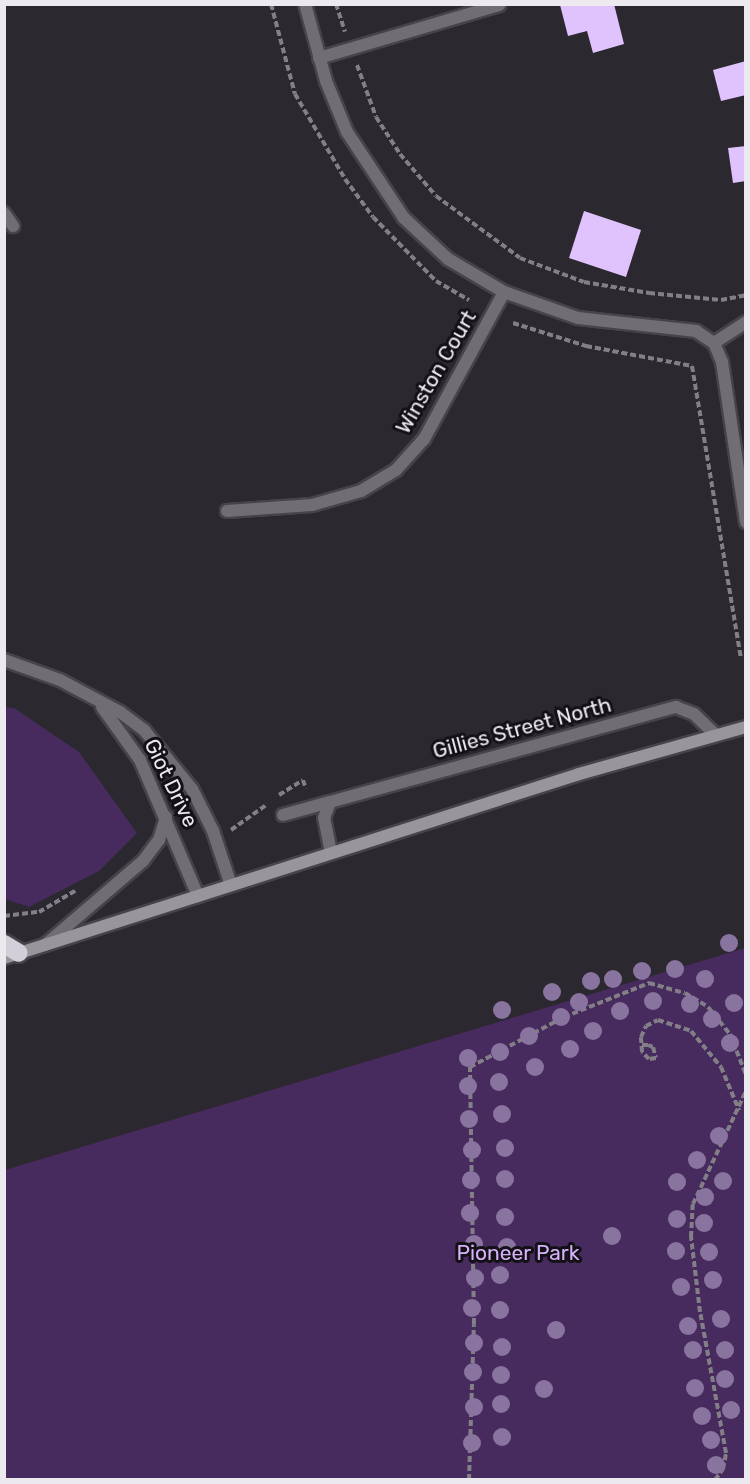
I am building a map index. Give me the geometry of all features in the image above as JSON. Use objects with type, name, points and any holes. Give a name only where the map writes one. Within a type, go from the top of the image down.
[{"type":"main road","points":[[9,952],[44,946],[579,774],[746,727]]},
{"type":"street","points":[[304,4],[319,58],[347,132],[404,218],[448,259],[504,292],[578,318],[696,331],[714,343],[722,362],[746,522]]},
{"type":"street","points":[[319,58],[500,5]]},
{"type":"street","points":[[4,213],[13,226]]},
{"type":"street","name":"Winston Court","points":[[227,511],[312,505],[361,491],[396,470],[424,439],[504,292]]},
{"type":"street","points":[[714,343],[746,322]]},
{"type":"street","name":"Giot Drive","points":[[4,660],[60,680],[138,725],[177,768],[213,831],[231,885]]},
{"type":"street","name":"Giot Drive","points":[[92,698],[122,729],[166,817],[198,896]]},
{"type":"street","name":"Gillies Street North","points":[[283,815],[676,707],[694,714],[717,735]]},
{"type":"street","points":[[330,802],[324,818],[331,853]]},
{"type":"street","points":[[44,946],[143,861],[159,840],[166,817]]},
{"type":"path","points":[[271,4],[295,94]]},
{"type":"path","points":[[336,4],[376,117],[400,154],[436,196],[520,258],[584,282],[649,293],[721,300],[746,295]]},
{"type":"path","points":[[513,323],[586,346],[692,366],[741,658]]},
{"type":"path","points":[[469,1479],[474,1324],[470,1067],[564,1017],[649,983],[685,993],[708,1007],[730,1034],[746,1075]]},
{"type":"path","points":[[642,1045],[653,1047],[656,1058],[649,1059],[642,1052],[641,1037],[646,1026],[658,1020],[691,1031],[721,1067],[739,1110]]},
{"type":"path","points":[[715,1479],[723,1469],[726,1453],[700,1312],[691,1224],[700,1184],[739,1110],[746,1091]]},
{"type":"green space","points":[[5,707],[14,708],[79,752],[137,833],[99,871],[29,907],[5,899]]},
{"type":"green space","name":"Pioneer Park","points":[[745,948],[745,1479],[5,1479],[5,1170]]},
{"type":"building","points":[[614,4],[624,44],[593,53],[587,31],[568,36],[560,5]]},
{"type":"building","points":[[746,61],[746,95],[721,101],[713,70]]},
{"type":"building","points":[[746,146],[746,181],[733,183],[728,148]]},
{"type":"building","points":[[584,211],[641,230],[626,277],[569,258]]}]
